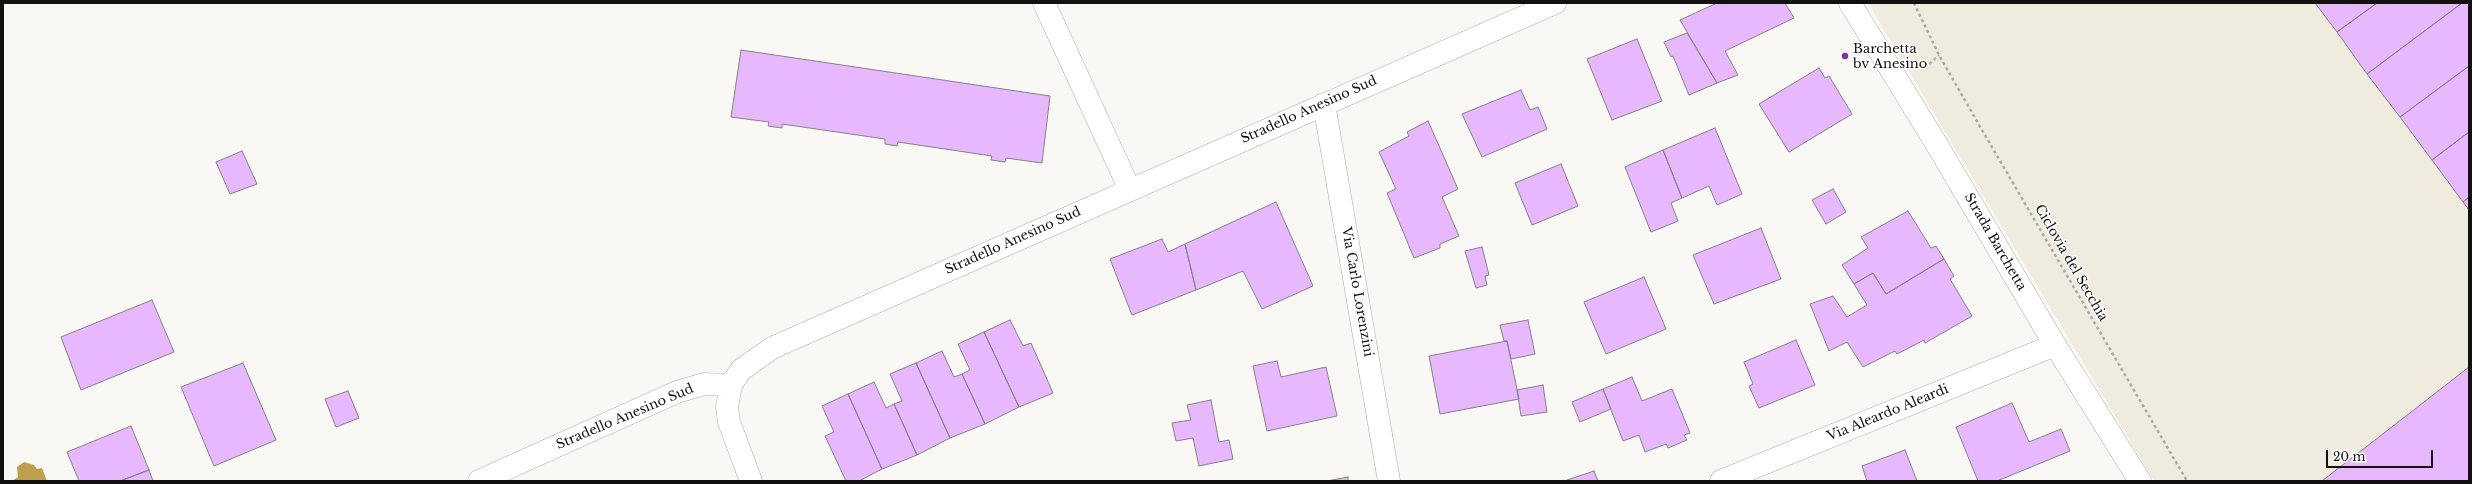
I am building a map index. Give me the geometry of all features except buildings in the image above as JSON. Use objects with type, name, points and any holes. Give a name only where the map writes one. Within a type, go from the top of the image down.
[{"type":"street","points":[[1044,3],[1130,190]]},
{"type":"street","name":"Stradello Anesino Sud","points":[[479,481],[677,392],[704,384],[731,384],[741,370],[772,348],[1555,3]]},
{"type":"street","name":"Strada Barchetta","points":[[1850,3],[1940,150],[2055,345],[2140,481]]},
{"type":"street","name":"Via Carlo Lorenzini","points":[[1324,104],[1389,481]]},
{"type":"street","name":"Via Aleardo Aleardi","points":[[1721,481],[2055,345]]},
{"type":"street","points":[[731,384],[727,407],[729,422],[752,481]]},
{"type":"path","name":"Ciclovia del Secchia","points":[[1914,3],[1939,55],[2187,481]]},
{"type":"shaded area","points":[[1868,3],[2469,3],[2469,481],[2154,481]]},
{"type":"shaded area","points":[[24,462],[34,465],[37,469],[42,468],[47,481],[12,481],[18,477],[17,467]]},
{"type":"place","name":"Barchetta bv Anesino","points":[[1845,56]]}]
